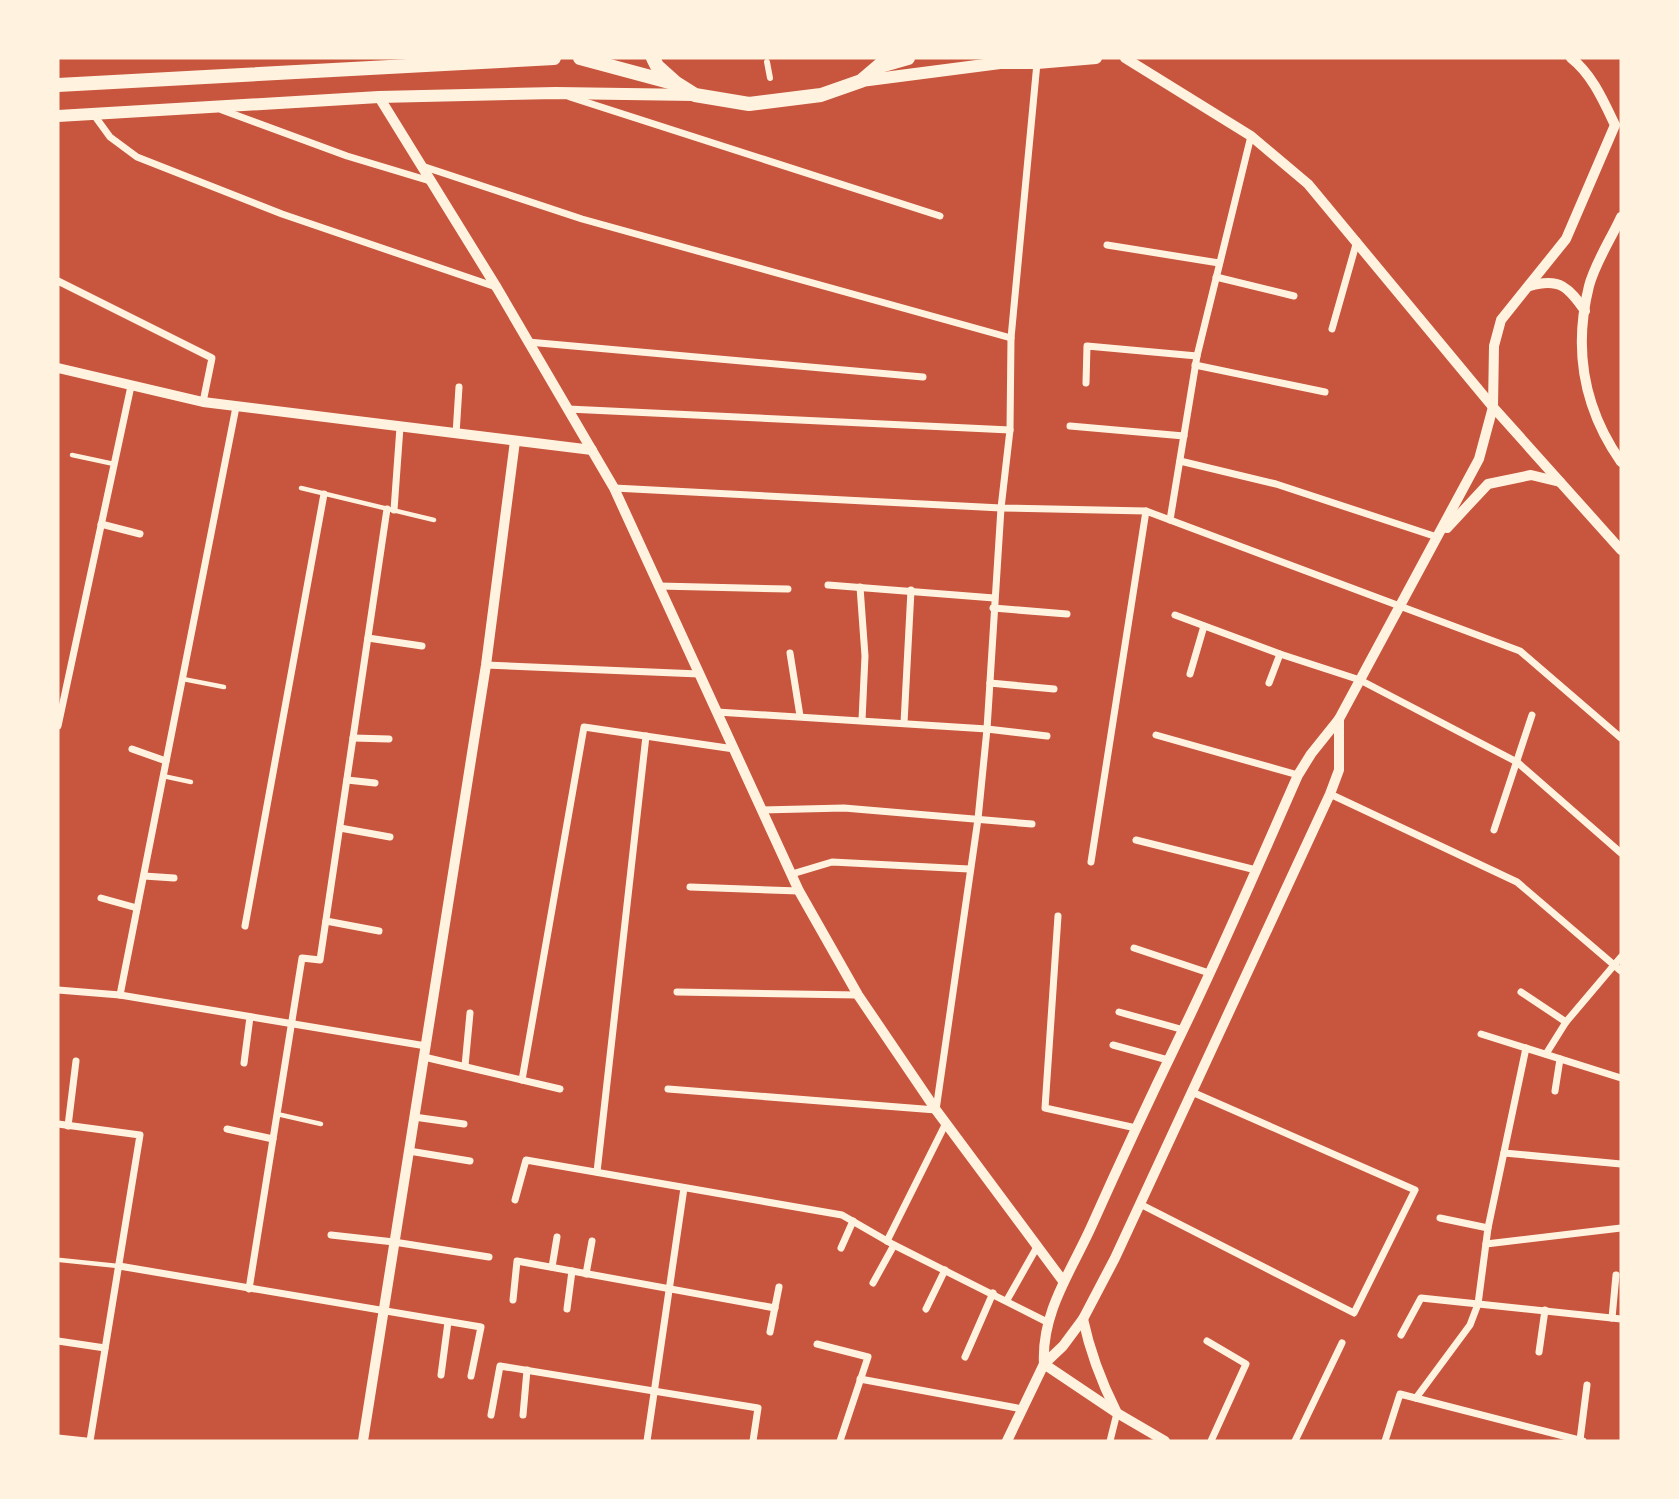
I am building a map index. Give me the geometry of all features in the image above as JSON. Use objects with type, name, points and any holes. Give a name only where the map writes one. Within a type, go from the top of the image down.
[{"type":"highway","points":[[58,85],[554,58]]},
{"type":"highway","points":[[580,58],[676,83]]},
{"type":"highway","points":[[653,58],[657,66],[676,83],[695,95],[738,103],[769,103],[821,95],[862,81],[883,62],[908,58]]},
{"type":"main road","points":[[862,81],[1000,63],[1096,58]]},
{"type":"main road","points":[[58,116],[379,97],[556,93],[695,95]]},
{"type":"street","points":[[1125,58],[1251,136],[1308,184],[1493,407],[1621,550]]},
{"type":"street","points":[[1044,1364],[1043,1347],[1048,1322],[1063,1281],[1086,1239],[1184,1030],[1298,775],[1339,719],[1479,458],[1493,407],[1494,346],[1501,320],[1566,239],[1618,121],[1578,63],[1571,58]]},
{"type":"street","points":[[767,62],[770,78]]},
{"type":"street","points":[[936,1110],[978,819],[987,729],[993,608],[1010,430],[1011,338],[1038,63]]},
{"type":"street","points":[[556,93],[940,216]]},
{"type":"street","points":[[379,97],[497,288],[614,488],[799,891],[858,996],[936,1110],[1063,1281]]},
{"type":"street","points":[[215,107],[347,156],[430,181]]},
{"type":"street","points":[[94,114],[110,137],[137,158],[282,214],[497,288]]},
{"type":"street","points":[[1170,520],[1195,365],[1251,136]]},
{"type":"street","points":[[421,166],[582,219],[1011,338]]},
{"type":"street","points":[[1621,217],[1590,283],[1585,311],[1582,365],[1590,403],[1608,444],[1621,462]]},
{"type":"street","points":[[1332,329],[1357,240]]},
{"type":"street","points":[[1107,245],[1219,263]]},
{"type":"street","points":[[1216,277],[1294,296]]},
{"type":"street","points":[[58,281],[212,358],[203,402]]},
{"type":"street","points":[[1530,286],[1558,283],[1572,292],[1585,311]]},
{"type":"street","points":[[528,342],[923,377]]},
{"type":"street","points":[[1086,383],[1087,346],[1197,356]]},
{"type":"street","points":[[1195,365],[1325,392]]},
{"type":"street","points":[[58,368],[203,402],[592,450]]},
{"type":"street","points":[[58,726],[131,386]]},
{"type":"street","points":[[456,433],[458,387]]},
{"type":"street","points":[[120,995],[236,407]]},
{"type":"street","points":[[568,409],[1010,430]]},
{"type":"street","points":[[1070,426],[1184,436]]},
{"type":"street","points":[[249,1289],[302,958],[320,960],[368,638],[391,509],[400,427]]},
{"type":"street","points":[[363,1441],[486,665],[515,441]]},
{"type":"street","points":[[1180,461],[1276,484],[1437,537]]},
{"type":"street","points":[[1437,537],[1488,484],[1531,475],[1562,483]]},
{"type":"street","points":[[614,488],[1001,508],[1146,511],[1520,651],[1621,738]]},
{"type":"street","points":[[245,926],[324,494]]},
{"type":"street","points":[[1091,862],[1146,511]]},
{"type":"street","points":[[101,524],[140,534]]},
{"type":"street","points":[[828,585],[994,598]]},
{"type":"street","points":[[659,586],[788,589]]},
{"type":"street","points":[[860,587],[864,656],[862,720]]},
{"type":"street","points":[[904,723],[911,590]]},
{"type":"street","points":[[993,608],[1067,614]]},
{"type":"street","points":[[1175,615],[1360,680],[1517,762],[1621,853]]},
{"type":"street","points":[[1190,674],[1204,626]]},
{"type":"street","points":[[368,638],[422,646]]},
{"type":"street","points":[[790,653],[800,716]]},
{"type":"street","points":[[1269,683],[1280,654]]},
{"type":"street","points":[[486,665],[699,674]]},
{"type":"street","points":[[990,683],[1054,689]]},
{"type":"street","points":[[717,712],[987,729],[1047,736]]},
{"type":"street","points":[[1494,830],[1532,715]]},
{"type":"street","points":[[1007,1441],[1044,1364],[1063,1346],[1083,1319],[1140,1204],[1330,794],[1339,770],[1339,719]]},
{"type":"street","points":[[522,1080],[584,727],[734,749]]},
{"type":"street","points":[[1156,735],[1298,775]]},
{"type":"street","points":[[597,1172],[646,736]]},
{"type":"street","points":[[353,738],[388,738]]},
{"type":"street","points":[[132,749],[166,761]]},
{"type":"street","points":[[346,780],[375,783]]},
{"type":"street","points":[[1330,794],[1517,882],[1621,971]]},
{"type":"street","points":[[762,810],[844,808],[1032,824]]},
{"type":"street","points":[[340,828],[390,837]]},
{"type":"street","points":[[1136,840],[1256,870]]},
{"type":"street","points":[[792,874],[832,862],[969,869]]},
{"type":"street","points":[[144,876],[174,878]]},
{"type":"street","points":[[690,887],[799,891]]},
{"type":"street","points":[[101,898],[137,908]]},
{"type":"street","points":[[1058,916],[1045,1108],[1136,1128]]},
{"type":"street","points":[[326,921],[379,931]]},
{"type":"street","points":[[1134,948],[1209,973]]},
{"type":"street","points":[[1546,1054],[1566,1022],[1621,957]]},
{"type":"street","points":[[58,990],[120,995],[291,1024],[425,1052],[465,1066],[560,1089]]},
{"type":"street","points":[[677,992],[858,996]]},
{"type":"street","points":[[1521,992],[1566,1022]]},
{"type":"street","points":[[1119,1012],[1184,1030]]},
{"type":"street","points":[[465,1066],[470,1013]]},
{"type":"street","points":[[244,1063],[250,1017]]},
{"type":"street","points":[[1481,1034],[1621,1077]]},
{"type":"street","points":[[1113,1045],[1168,1060]]},
{"type":"street","points":[[1416,1398],[1470,1325],[1478,1304],[1488,1228],[1526,1048]]},
{"type":"street","points":[[1555,1091],[1560,1059]]},
{"type":"street","points":[[68,1126],[76,1061]]},
{"type":"street","points":[[668,1089],[936,1110]]},
{"type":"street","points":[[1140,1204],[1354,1312],[1415,1190],[1192,1092]]},
{"type":"street","points":[[414,1117],[464,1124]]},
{"type":"street","points":[[873,1283],[946,1123]]},
{"type":"street","points":[[58,1124],[140,1135],[88,1441],[58,1438]]},
{"type":"street","points":[[227,1129],[273,1139]]},
{"type":"street","points":[[409,1151],[470,1161]]},
{"type":"street","points":[[1504,1153],[1621,1164]]},
{"type":"street","points":[[515,1200],[526,1160],[842,1215],[891,1243],[1048,1322]]},
{"type":"street","points":[[647,1441],[684,1188]]},
{"type":"street","points":[[1440,1218],[1488,1228]]},
{"type":"street","points":[[841,1248],[853,1222]]},
{"type":"street","points":[[1486,1244],[1621,1228]]},
{"type":"street","points":[[331,1235],[489,1257]]},
{"type":"street","points":[[552,1267],[557,1237]]},
{"type":"street","points":[[586,1274],[592,1241]]},
{"type":"street","points":[[1007,1300],[1037,1247]]},
{"type":"street","points":[[513,1300],[517,1261],[775,1308]]},
{"type":"street","points":[[118,1266],[481,1327],[471,1376]]},
{"type":"street","points":[[926,1309],[945,1270]]},
{"type":"street","points":[[567,1309],[572,1271]]},
{"type":"street","points":[[1612,1318],[1616,1275]]},
{"type":"street","points":[[770,1332],[779,1287]]},
{"type":"street","points":[[965,1357],[993,1293]]},
{"type":"street","points":[[1401,1335],[1421,1298],[1621,1319]]},
{"type":"street","points":[[1539,1352],[1545,1310]]},
{"type":"street","points":[[1083,1319],[1097,1369],[1117,1413],[1110,1441]]},
{"type":"street","points":[[441,1375],[449,1322]]},
{"type":"street","points":[[58,1341],[105,1348]]},
{"type":"street","points":[[1206,1341],[1246,1364],[1211,1441]]},
{"type":"street","points":[[1295,1441],[1342,1343]]},
{"type":"street","points":[[817,1344],[868,1357],[840,1441]]},
{"type":"street","points":[[1044,1364],[1117,1413],[1165,1441]]},
{"type":"street","points":[[491,1415],[500,1366],[758,1408],[753,1441]]},
{"type":"street","points":[[523,1415],[527,1370]]},
{"type":"street","points":[[860,1379],[1023,1409]]},
{"type":"street","points":[[1385,1441],[1399,1394],[1581,1441],[1587,1385]]},
{"type":"lane","points":[[72,455],[114,464]]},
{"type":"lane","points":[[301,488],[434,520]]},
{"type":"lane","points":[[183,679],[224,687]]},
{"type":"lane","points":[[163,776],[191,782]]},
{"type":"lane","points":[[277,1114],[321,1124]]},
{"type":"lane","points":[[60,1260],[118,1266]]}]
